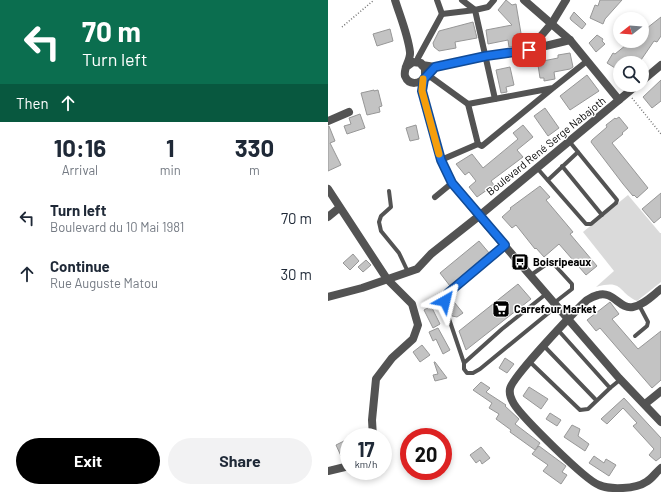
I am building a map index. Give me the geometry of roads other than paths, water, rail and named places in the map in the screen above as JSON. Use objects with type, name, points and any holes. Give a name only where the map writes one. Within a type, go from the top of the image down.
[{"type":"street","points":[[395,0],[410,53],[405,76],[422,91]]},
{"type":"street","points":[[420,62],[442,14],[437,0]]},
{"type":"street","points":[[462,0],[475,10],[495,99]]},
{"type":"street","points":[[442,14],[488,7],[494,0]]},
{"type":"street","points":[[524,0],[570,40],[619,100]]},
{"type":"street","points":[[529,50],[552,23],[566,0]]},
{"type":"street","points":[[406,67],[412,62],[420,62],[435,67],[486,56],[529,50],[570,40]]},
{"type":"street","points":[[410,53],[425,69],[426,77],[422,91],[441,160],[452,183],[568,319],[661,422]]},
{"type":"street","points":[[441,160],[478,144],[482,146],[588,61]]},
{"type":"street","points":[[649,75],[661,65]]},
{"type":"street","points":[[411,82],[419,82],[435,67]]},
{"type":"street","points":[[426,77],[468,104],[553,88]]},
{"type":"street","name":"Boulevard René Serge Nabajoth","points":[[328,297],[339,295],[417,269],[431,254],[629,92]]},
{"type":"street","points":[[468,104],[478,144]]},
{"type":"street","points":[[328,121],[349,112]]},
{"type":"street","points":[[435,197],[452,183]]},
{"type":"street","points":[[328,189],[387,279],[412,304],[418,325],[413,339],[392,358],[376,379],[372,428]]},
{"type":"street","points":[[328,217],[340,208]]},
{"type":"street","points":[[661,289],[639,305],[628,308],[606,294],[599,294],[589,299],[568,319],[528,363],[511,385],[510,394],[514,404],[524,417],[581,472],[597,485],[616,488],[643,484],[661,468]]},
{"type":"street","points":[[645,404],[661,391]]},
{"type":"street","points":[[328,471],[340,468]]},
{"type":"lane","points":[[537,167],[586,224],[591,224],[616,203],[617,200],[569,141]]},
{"type":"lane","points":[[548,180],[578,152]]},
{"type":"lane","points":[[562,166],[602,215]]},
{"type":"lane","points":[[389,191],[391,207],[381,216],[379,222],[381,231],[399,253],[408,272]]},
{"type":"lane","points":[[505,245],[448,293],[446,297],[445,307],[464,363],[464,369],[467,373],[473,373],[572,289],[572,284],[551,261],[531,276]]},
{"type":"lane","points":[[464,363],[502,329],[547,293]]},
{"type":"lane","points":[[635,336],[647,326],[648,322],[639,305]]},
{"type":"lane","points":[[558,330],[610,388]]},
{"type":"lane","points":[[544,346],[596,400]]},
{"type":"lane","points":[[528,363],[580,410],[588,409],[596,400],[621,379]]},
{"type":"place","name":"Boisripeaux","points":[[520,262]]},
{"type":"place","name":"Carrefour Market","points":[[501,309]]}]
